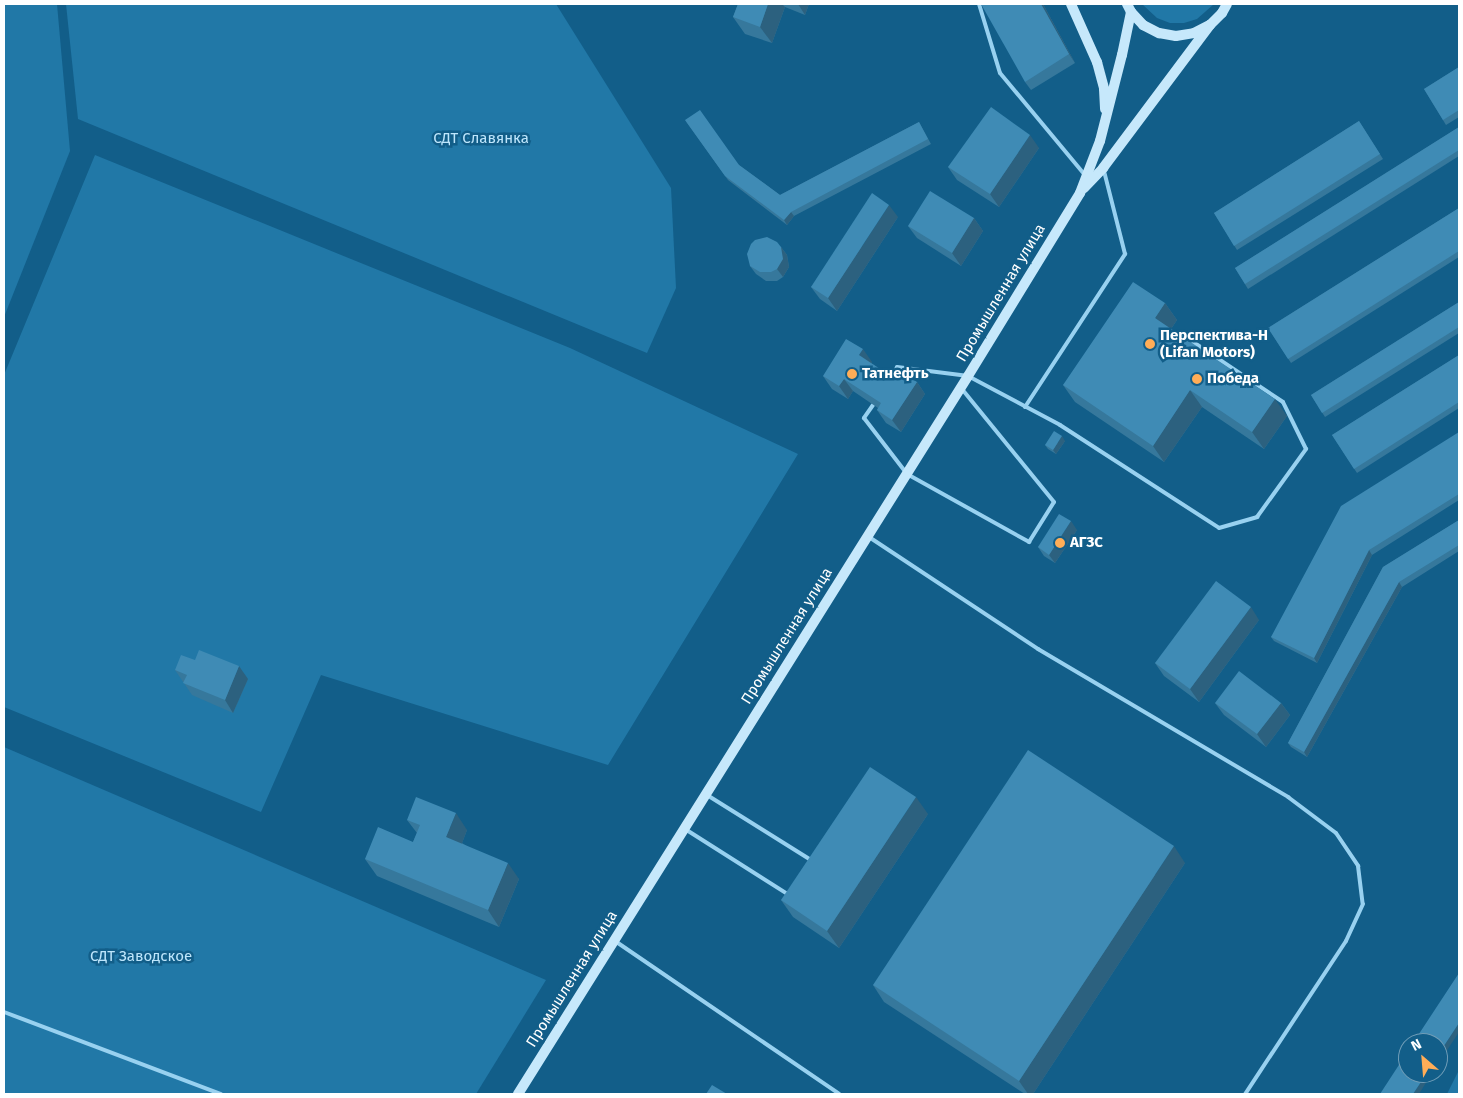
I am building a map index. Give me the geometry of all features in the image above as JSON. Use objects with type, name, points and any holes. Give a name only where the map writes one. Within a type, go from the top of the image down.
[{"type":"main road","points":[[1071,4],[1097,62],[1104,89],[1106,118]]},
{"type":"main road","points":[[1080,193],[1103,168],[1227,4]]},
{"type":"main road","points":[[1080,193],[1100,142],[1122,55],[1129,8]]},
{"type":"main road","points":[[1129,8],[1143,24],[1159,33],[1176,36],[1194,33],[1210,25]]},
{"type":"main road","name":"Промышленная улица","points":[[518,1094],[961,388],[1080,193]]},
{"type":"lane","points":[[979,4],[1000,73],[1086,177]]},
{"type":"lane","points":[[1026,407],[1125,254],[1103,168]]},
{"type":"lane","points":[[888,381],[897,367],[968,376],[1060,425],[1219,528],[1257,517],[1306,449],[1283,402],[1181,334]]},
{"type":"lane","points":[[873,404],[864,418],[906,474],[1029,542],[1054,502],[961,388]]},
{"type":"lane","points":[[867,536],[1038,649],[1288,797],[1336,833],[1358,866],[1363,904],[1346,941],[1245,1094]]},
{"type":"lane","points":[[705,794],[817,864]]},
{"type":"lane","points":[[684,828],[793,898]]},
{"type":"lane","points":[[614,940],[839,1094]]},
{"type":"lane","points":[[4,1012],[220,1094]]},
{"type":"green space","points":[[4,4],[57,4],[70,151],[4,317]]},
{"type":"green space","name":"СДТ Славянка","points":[[66,4],[556,4],[671,188],[676,288],[647,353],[78,119]]},
{"type":"green space","points":[[1142,4],[1214,4],[1197,19],[1184,23],[1170,23],[1157,18]]},
{"type":"green space","points":[[95,155],[570,348],[798,454],[608,765],[321,675],[261,812],[4,707],[4,375]]},
{"type":"green space","name":"СДТ Заводское","points":[[4,747],[546,980],[476,1094],[4,1094]]},
{"type":"green space","points":[[1459,1070],[1459,1094],[1447,1094]]},
{"type":"building","points":[[738,4],[768,4],[760,27],[733,17]]},
{"type":"building","points":[[981,4],[1041,4],[1069,54],[1025,82]]},
{"type":"building","points":[[1459,67],[1459,110],[1443,120],[1424,89]]},
{"type":"building","points":[[991,107],[1030,135],[990,194],[948,167]]},
{"type":"building","points":[[700,110],[739,165],[780,195],[919,122],[928,139],[791,212],[784,220],[725,176],[685,120]]},
{"type":"building","points":[[1359,121],[1380,154],[1234,246],[1214,213]]},
{"type":"building","points":[[1459,127],[1459,150],[1245,284],[1235,268]]},
{"type":"building","points":[[930,191],[974,218],[952,253],[908,226]]},
{"type":"building","points":[[872,193],[889,205],[828,298],[811,287]]},
{"type":"building","points":[[1459,208],[1459,251],[1288,359],[1268,328]]},
{"type":"building","points":[[767,237],[777,242],[781,247],[783,259],[777,269],[771,272],[760,272],[750,266],[747,254],[755,240]]},
{"type":"building","points":[[1133,282],[1165,303],[1155,318],[1275,399],[1252,432],[1190,390],[1153,446],[1063,385]]},
{"type":"building","points":[[1459,302],[1459,327],[1322,413],[1311,395]]},
{"type":"building","points":[[846,339],[863,349],[859,355],[895,379],[900,371],[917,382],[892,420],[877,410],[881,403],[844,379],[839,386],[823,376]]},
{"type":"building","points":[[1459,355],[1459,402],[1354,469],[1332,435]]},
{"type":"building","points":[[1054,431],[1062,436],[1053,450],[1045,445]]},
{"type":"building","points":[[1459,432],[1459,494],[1369,550],[1314,658],[1271,637],[1341,506]]},
{"type":"building","points":[[1059,514],[1071,521],[1049,555],[1038,547]]},
{"type":"building","points":[[1459,520],[1459,545],[1399,582],[1304,752],[1288,743],[1383,567]]},
{"type":"building","points":[[1216,581],[1251,607],[1190,689],[1155,663]]},
{"type":"building","points":[[199,650],[239,666],[225,700],[183,683],[187,675],[175,670],[181,655],[195,660]]},
{"type":"building","points":[[1239,671],[1281,703],[1257,734],[1215,703]]},
{"type":"building","points":[[1028,750],[1174,846],[1019,1081],[873,985]]},
{"type":"building","points":[[870,767],[916,797],[827,931],[781,900]]},
{"type":"building","points":[[416,797],[456,813],[446,837],[508,863],[488,910],[365,859],[378,827],[413,842],[420,825],[407,820]]},
{"type":"building","points":[[1459,973],[1459,1023],[1448,1040],[1448,1033],[1420,1033]]},
{"type":"building","points":[[1398,1066],[1398,1083],[1420,1083],[1413,1094],[1380,1094]]},
{"type":"building","points":[[712,1085],[727,1094],[706,1094]]},
{"type":"place","name":"Перспектива-Н (Lifan Motors)","points":[[1150,344]]},
{"type":"place","name":"Татнефть","points":[[852,374]]},
{"type":"place","name":"Победа","points":[[1197,379]]},
{"type":"place","name":"АГЗС","points":[[1060,543]]}]
